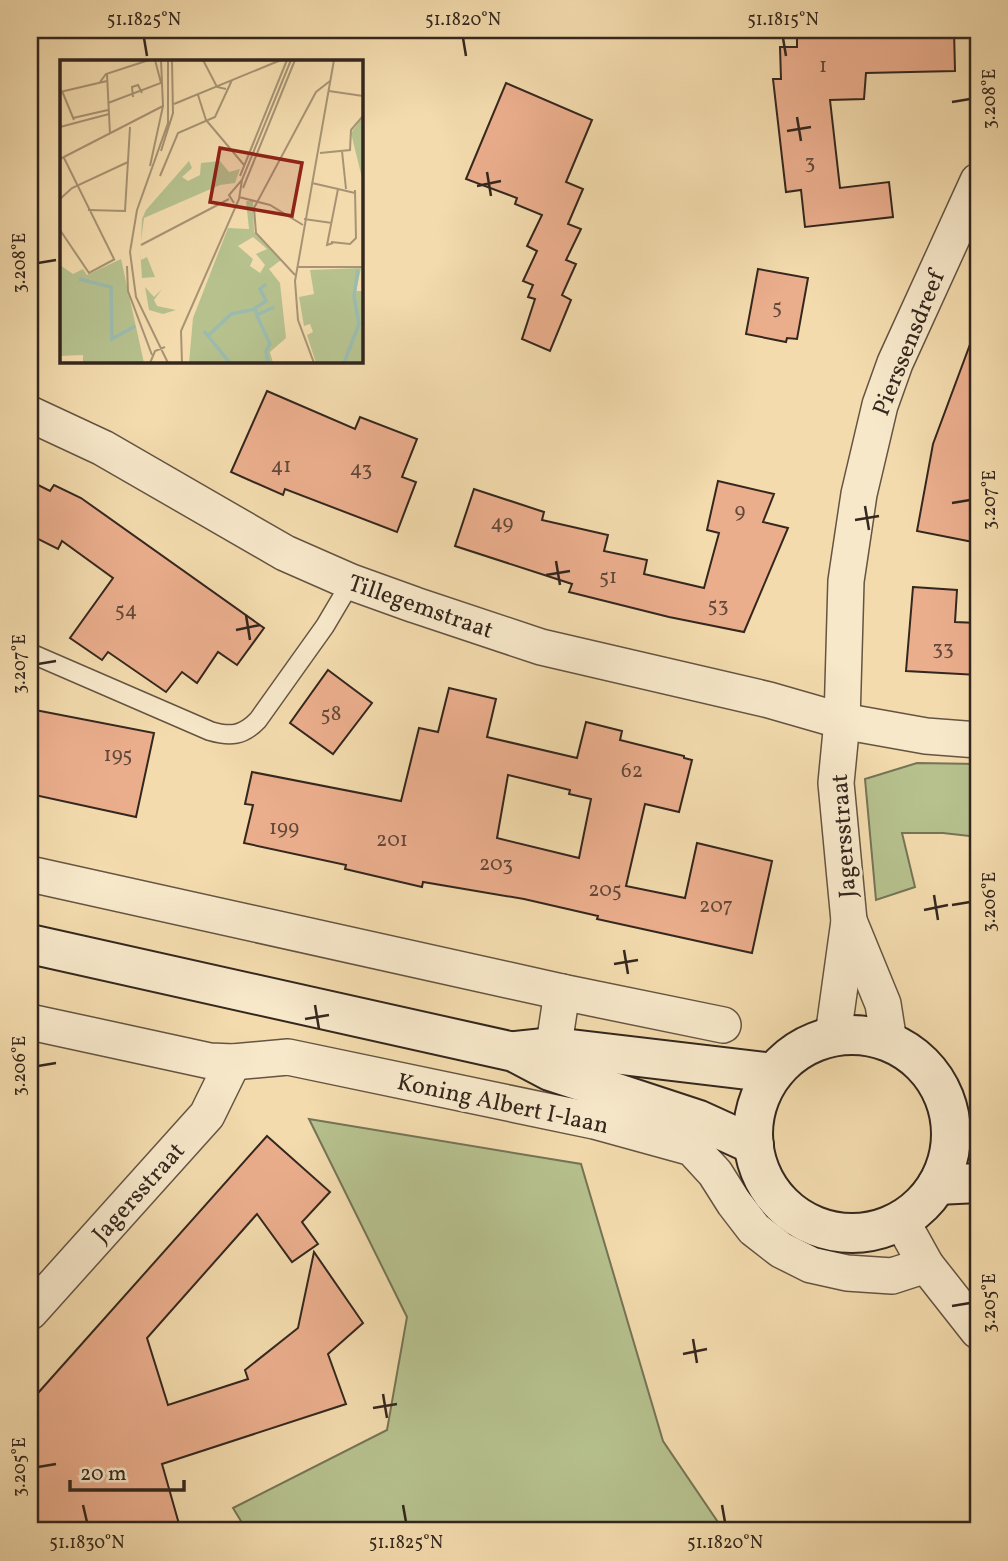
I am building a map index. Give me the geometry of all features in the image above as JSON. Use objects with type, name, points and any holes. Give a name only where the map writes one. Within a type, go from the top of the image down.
[{"type":"main road","name":"Koning Albert I-laan","points":[[30,944],[552,1059],[774,1073]]},
{"type":"main road","points":[[849,1035],[871,1036],[889,1042],[908,1051],[927,1069],[964,1122],[951,1141],[946,1165],[937,1185],[922,1204],[901,1220],[875,1230],[847,1233],[821,1228],[796,1216],[775,1195],[762,1173],[754,1145],[755,1118],[761,1095],[774,1073],[795,1053],[813,1043],[849,1035]]},
{"type":"main road","name":"Koning Albert I-laan","points":[[552,1059],[699,1119],[754,1145]]},
{"type":"main road","points":[[937,1185],[978,1183]]},
{"type":"street","name":"Pierssensdreef","points":[[842,720],[846,581],[869,445],[895,363],[978,181]]},
{"type":"street","name":"Tillegemstraat","points":[[30,414],[112,453],[285,553],[351,582],[541,647],[781,703],[842,720]]},
{"type":"street","points":[[842,720],[926,736],[978,740]]},
{"type":"street","name":"Jagersstraat","points":[[833,1037],[849,921],[836,783],[842,720]]},
{"type":"street","points":[[30,874],[723,1025]]},
{"type":"street","name":"Jagersstraat","points":[[849,921],[883,1004],[889,1042]]},
{"type":"street","points":[[552,1059],[562,992]]},
{"type":"street","name":"Koning Albert I-laan","points":[[30,1021],[209,1061],[288,1058],[594,1121],[692,1148],[715,1173],[754,1228],[781,1250],[811,1265],[847,1273],[892,1276],[926,1265]]},
{"type":"street","name":"Jagersstraat","points":[[30,1312],[207,1115],[233,1062]]},
{"type":"street","points":[[901,1220],[926,1265],[978,1331]]},
{"type":"lane","points":[[30,653],[210,731],[238,735],[250,729],[258,720],[325,625],[351,582]]},
{"type":"green space","points":[[917,763],[978,764],[978,837],[943,833],[902,833],[915,887],[876,900],[865,779]]},
{"type":"green space","points":[[309,1119],[581,1164],[663,1441],[724,1531],[247,1531],[233,1508],[387,1430],[407,1317]]},
{"type":"building","points":[[823,30],[954,30],[955,71],[866,73],[864,99],[830,100],[840,188],[889,182],[893,217],[805,227],[801,190],[786,192],[773,79],[781,79],[780,47],[797,47],[797,34],[823,33]]},
{"type":"building","points":[[506,83],[592,120],[566,182],[583,189],[568,224],[581,229],[566,260],[576,264],[562,295],[571,300],[550,351],[522,339],[535,299],[528,297],[533,285],[523,281],[537,251],[527,246],[542,215],[515,204],[517,198],[466,179]]},
{"type":"building","points":[[758,269],[808,278],[797,339],[787,338],[786,342],[746,334]]},
{"type":"building","points":[[975,331],[978,332],[978,543],[917,531],[933,444]]},
{"type":"building","points":[[267,391],[355,429],[360,417],[417,439],[402,477],[416,482],[397,532],[285,489],[283,495],[231,472]]},
{"type":"building","points":[[30,481],[50,491],[54,485],[81,498],[264,628],[237,665],[218,652],[197,683],[182,672],[166,692],[108,652],[102,660],[70,638],[113,578],[62,541],[58,549],[30,535]]},
{"type":"building","points":[[718,481],[774,494],[763,522],[788,528],[744,632],[569,592],[572,584],[455,546],[474,489],[544,512],[542,520],[608,535],[604,551],[647,560],[644,574],[704,588],[719,533],[707,530]]},
{"type":"building","points":[[913,587],[957,590],[955,622],[978,623],[978,675],[906,671]]},
{"type":"building","points":[[328,670],[372,703],[333,754],[290,723]]},
{"type":"building","points":[[449,688],[496,699],[487,737],[577,758],[586,722],[622,731],[620,740],[692,760],[679,812],[645,804],[626,886],[685,898],[697,843],[772,861],[752,953],[597,919],[598,916],[524,899],[423,882],[422,887],[345,869],[346,865],[244,843],[253,805],[245,804],[252,772],[401,801],[419,728],[438,732]],"holes":[[[508,775],[570,790],[569,794],[591,799],[579,858],[497,838]]]},
{"type":"building","points":[[30,709],[154,733],[136,817],[30,794]]},
{"type":"building","points":[[267,1136],[330,1192],[302,1222],[318,1244],[292,1262],[257,1214],[147,1338],[168,1405],[248,1379],[245,1370],[298,1328],[314,1252],[363,1323],[328,1354],[346,1404],[162,1464],[181,1531],[30,1531],[30,1402]]}]
